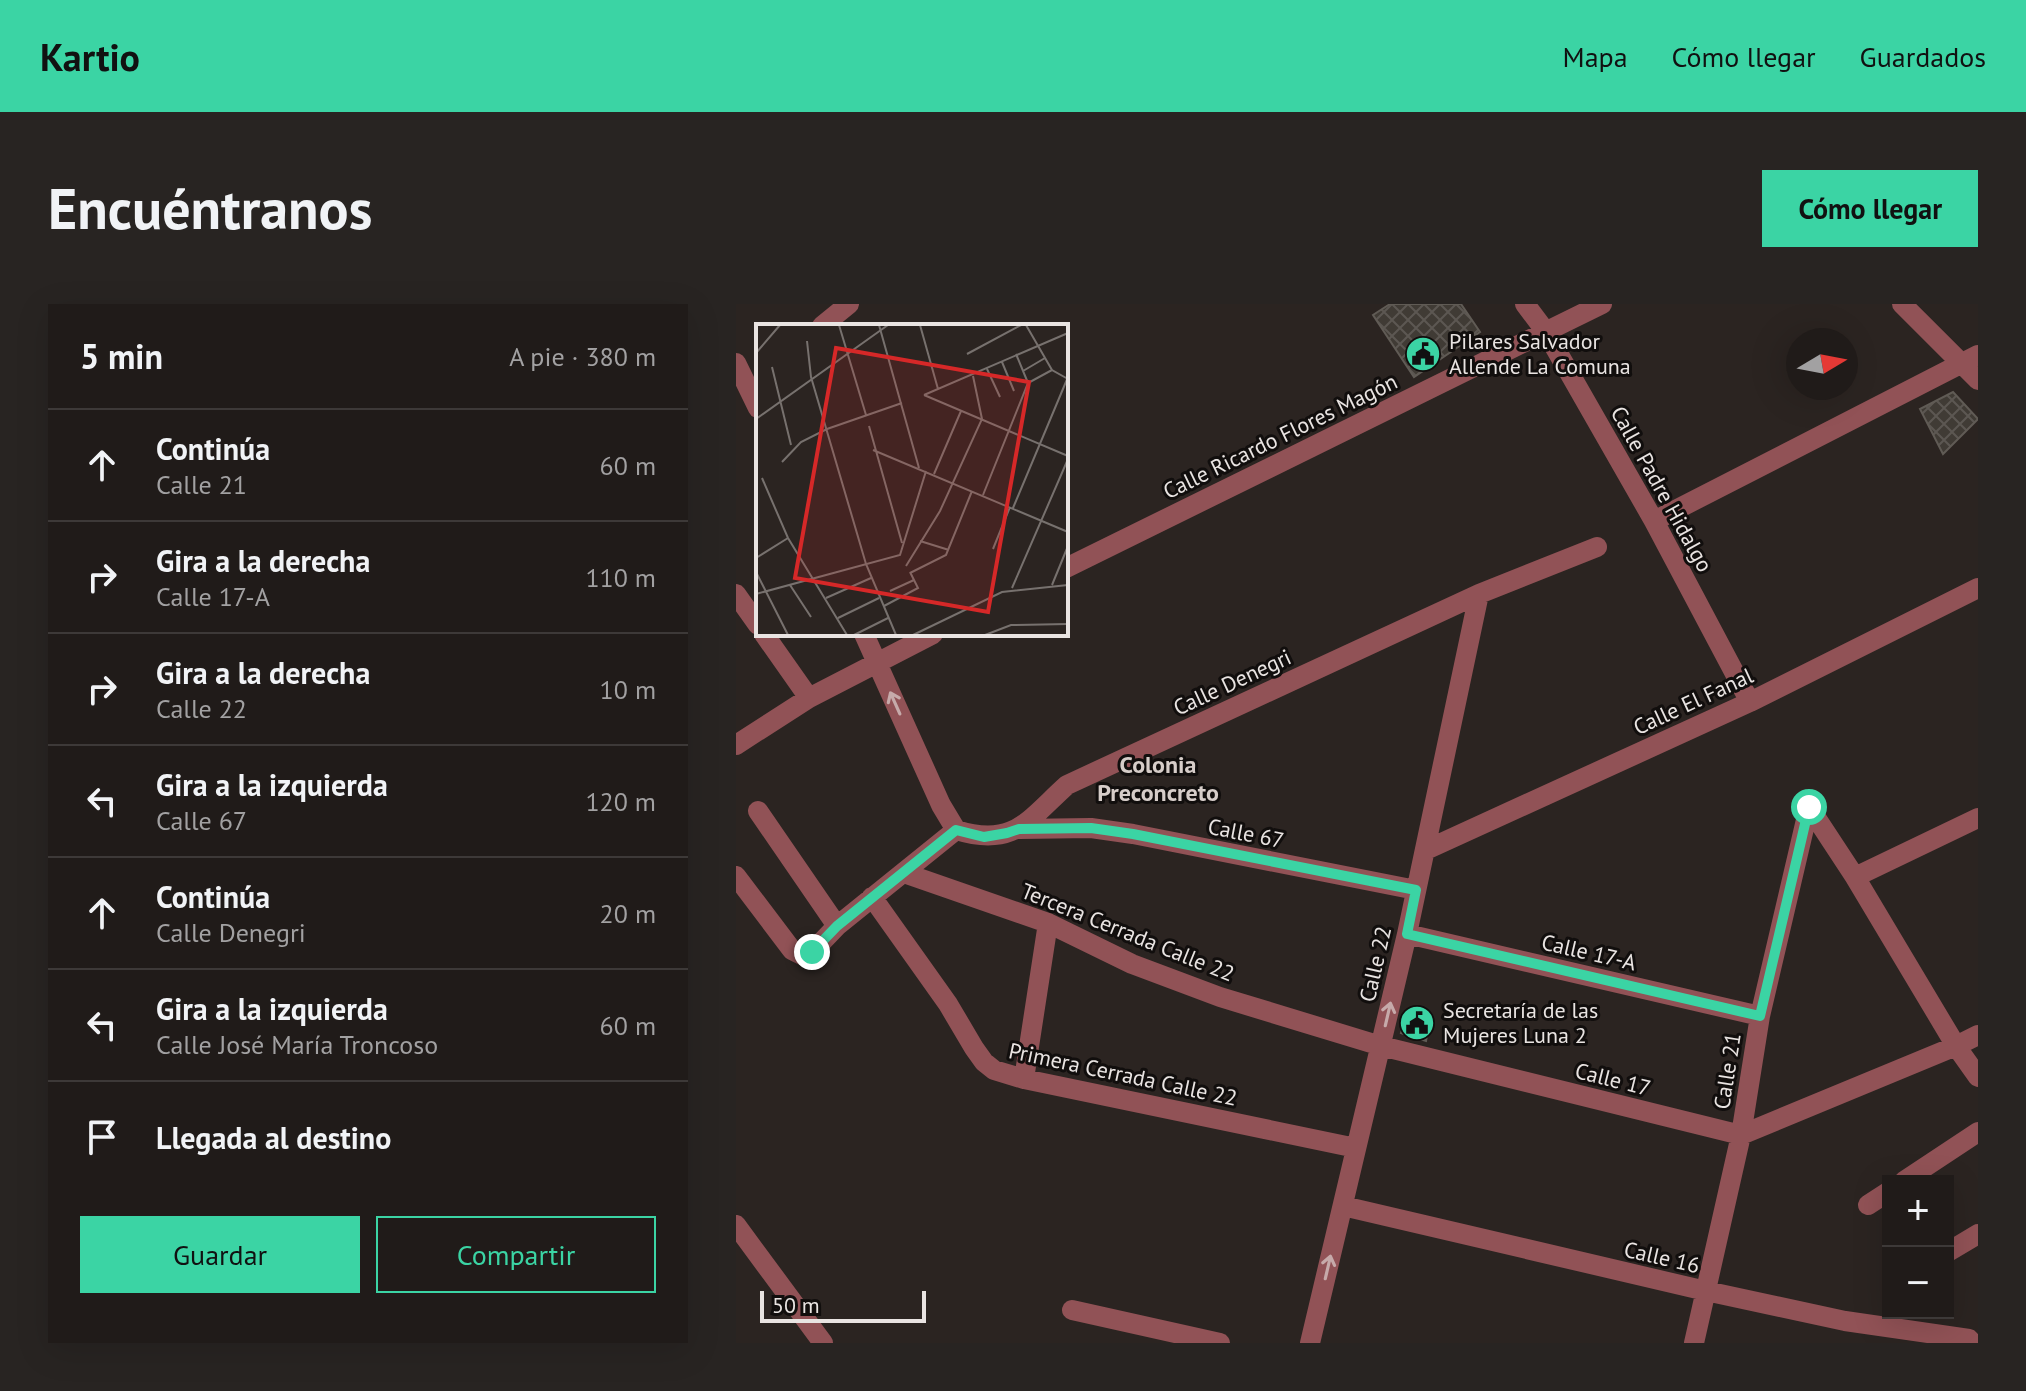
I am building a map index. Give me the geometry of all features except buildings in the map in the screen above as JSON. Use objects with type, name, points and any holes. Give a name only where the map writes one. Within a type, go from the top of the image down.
[{"type":"street","points":[[824,324],[849,304]]},
{"type":"street","name":"Calle Padre Hidalgo","points":[[1525,304],[1546,332],[1654,521],[1750,702]]},
{"type":"street","name":"Calle Ricardo Flores Magón","points":[[1068,567],[1602,304]]},
{"type":"street","points":[[1902,304],[1969,359],[1978,380]]},
{"type":"street","points":[[1654,521],[1969,359]]},
{"type":"street","points":[[736,363],[748,390]]},
{"type":"street","name":"Calle Denegri","points":[[1019,829],[1067,785],[1479,594],[1597,547]]},
{"type":"street","name":"Calle El Fanal","points":[[1426,850],[1750,702],[1978,588]]},
{"type":"street","points":[[736,594],[756,622]]},
{"type":"street","name":"Calle 22","points":[[1310,1343],[1426,850],[1479,594]]},
{"type":"street","points":[[765,636],[809,698]]},
{"type":"street","points":[[865,636],[926,773],[956,830],[984,837],[1019,829]]},
{"type":"street","points":[[736,745],[809,698],[929,636]]},
{"type":"street","name":"Calle 21","points":[[1694,1343],[1741,1135],[1760,1016],[1809,807],[1855,877]]},
{"type":"street","points":[[758,811],[837,926]]},
{"type":"street","points":[[1978,818],[1855,877],[1956,1046],[1978,1077]]},
{"type":"street","name":"Calle 67","points":[[1019,829],[1091,828],[1119,832],[1416,890]]},
{"type":"street","points":[[736,876],[792,950],[802,955],[812,952],[837,926],[956,830]]},
{"type":"street","name":"Tercera Cerrada Calle 22","points":[[904,873],[1048,923],[1132,964],[1220,997],[1381,1046]]},
{"type":"street","name":"Primera Cerrada Calle 22","points":[[872,897],[948,1004],[974,1048],[994,1070],[1024,1079],[1356,1148]]},
{"type":"street","points":[[1024,1079],[1048,923]]},
{"type":"street","name":"Calle 17-A","points":[[1407,934],[1760,1016]]},
{"type":"street","points":[[1741,1135],[1978,1035]]},
{"type":"street","name":"Calle 17","points":[[1381,1046],[1741,1135]]},
{"type":"street","points":[[1913,1175],[1978,1132]]},
{"type":"street","points":[[1868,1205],[1882,1196]]},
{"type":"street","name":"Calle 16","points":[[1343,1206],[1845,1321],[1973,1339]]},
{"type":"street","points":[[736,1225],[823,1343]]},
{"type":"street","points":[[1954,1248],[1978,1234]]},
{"type":"street","points":[[1072,1310],[1220,1343]]},
{"type":"place","name":"Pilares Salvador Allende La Comuna","points":[[1423,354]]},
{"type":"place","name":"Secretaría de las Mujeres Luna 2","points":[[1417,1023]]},
{"type":"district","name":"Colonia Preconcreto","points":[[1158,779]]},
{"type":"route","points":[[812,952],[837,926],[956,830],[984,837],[1019,829],[1091,828],[1416,890],[1407,934],[1760,1016],[1809,807]]}]
